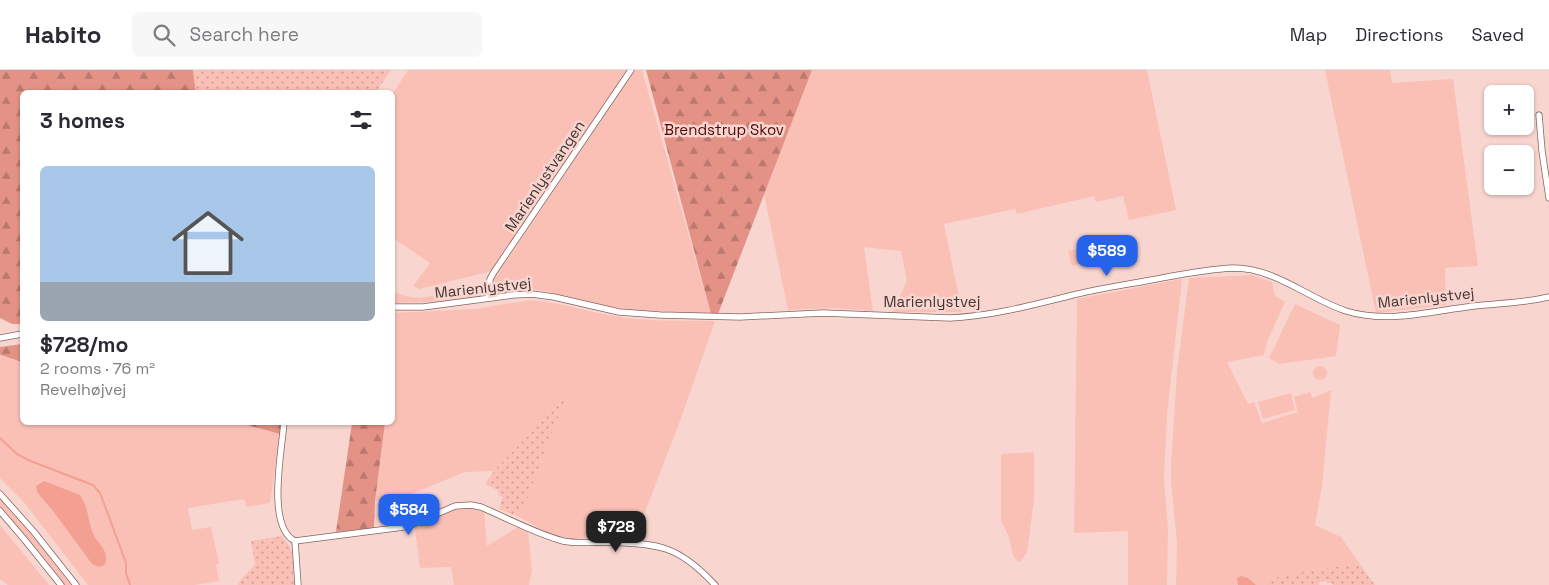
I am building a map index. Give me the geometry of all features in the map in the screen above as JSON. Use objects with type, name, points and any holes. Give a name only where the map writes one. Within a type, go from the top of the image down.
[{"type":"street","name":"Marienlystvangen","points":[[488,298],[490,279],[494,272],[631,70]]},
{"type":"street","points":[[1539,114],[1549,198]]},
{"type":"street","name":"Marienlystvej","points":[[395,308],[423,307],[532,294],[620,312],[660,315],[740,317],[823,313],[959,317],[986,315],[1018,309],[1096,290],[1172,276],[1234,268],[1248,269],[1269,275],[1335,307],[1374,317],[1404,316],[1549,297]]},
{"type":"street","points":[[0,338],[20,334]]},
{"type":"street","points":[[284,425],[277,500],[282,526],[289,538],[295,541],[403,527],[455,506],[471,505],[481,507],[549,537],[562,540],[586,543],[633,544],[666,549],[676,553],[697,567],[715,585]]},
{"type":"street","points":[[0,494],[34,532],[76,585]]},
{"type":"street","points":[[0,511],[61,585]]},
{"type":"street","points":[[295,541],[298,585]]},
{"type":"shaded area","points":[[193,70],[391,70],[377,90],[196,90]]},
{"type":"shaded area","points":[[408,70],[627,70],[492,271],[419,289],[413,286],[430,263],[395,239],[395,90]]},
{"type":"shaded area","points":[[635,70],[642,70],[711,314],[633,310],[602,305],[545,291],[525,289],[494,290],[491,284]]},
{"type":"shaded area","points":[[812,70],[1147,70],[1176,210],[1129,220],[1123,196],[1096,202],[1094,196],[1017,214],[1015,209],[944,224],[962,312],[892,312],[907,281],[901,251],[864,247],[873,311],[831,308],[788,310],[764,194]]},
{"type":"shaded area","points":[[1325,70],[1390,70],[1392,83],[1453,79],[1478,266],[1445,268],[1446,305],[1376,313]]},
{"type":"shaded area","points":[[1099,243],[1103,258],[1072,266],[1068,251]]},
{"type":"shaded area","points":[[1252,275],[1272,282],[1275,296],[1285,302],[1267,342],[1264,355],[1227,362],[1248,404],[1254,402],[1262,423],[1298,412],[1294,397],[1310,392],[1313,398],[1331,390],[1322,486],[1315,525],[1341,537],[1359,563],[1292,574],[1263,581],[1265,585],[1176,585],[1177,543],[1171,467],[1177,371],[1189,278]]},
{"type":"shaded area","points":[[1182,279],[1167,415],[1164,479],[1168,529],[1167,585],[1128,585],[1128,531],[1074,533],[1077,299]]},
{"type":"shaded area","points":[[454,289],[484,289],[477,295],[428,302],[395,303],[395,292],[409,297],[419,298],[430,297]]},
{"type":"shaded area","points":[[530,300],[626,318],[715,321],[680,421],[635,538],[571,539],[543,531],[520,517],[565,397],[494,471],[465,472],[394,501],[375,501],[385,425],[395,425],[395,313],[476,309]]},
{"type":"shaded area","points":[[1295,304],[1340,325],[1336,356],[1279,364],[1269,358]]},
{"type":"shaded area","points":[[0,356],[20,361],[20,425],[250,425],[280,434],[270,503],[247,507],[244,499],[188,508],[192,530],[211,527],[219,563],[216,565],[219,581],[195,585],[88,585],[23,501],[0,478]]},
{"type":"shaded area","points":[[1317,366],[1323,366],[1327,373],[1323,380],[1317,380],[1313,376],[1313,370]]},
{"type":"shaded area","points":[[1291,393],[1295,410],[1263,419],[1258,402]]},
{"type":"shaded area","points":[[566,396],[520,517],[499,509],[503,497],[498,495],[499,491],[485,484],[494,471]]},
{"type":"shaded area","points":[[1034,452],[1034,500],[1027,552],[1021,561],[1018,562],[1013,555],[1009,537],[1001,521],[1001,454]]},
{"type":"shaded area","points":[[44,481],[80,495],[93,534],[106,554],[104,565],[99,567],[92,564],[37,492],[36,486]]},
{"type":"shaded area","points":[[0,498],[33,536],[71,585],[65,585],[0,507]]},
{"type":"shaded area","points":[[467,507],[484,512],[487,546],[518,527],[528,532],[532,571],[529,585],[454,585],[451,567],[420,568],[415,528],[450,511]]},
{"type":"shaded area","points":[[0,525],[49,585],[8,585],[0,579]]},
{"type":"shaded area","points":[[282,536],[292,550],[294,585],[238,585],[241,579],[255,565],[251,541]]},
{"type":"shaded area","points":[[1359,563],[1375,585],[1333,585],[1326,581],[1320,582],[1319,585],[1265,585],[1263,581],[1292,574]]},
{"type":"shaded area","points":[[1241,576],[1248,578],[1256,585],[1238,585],[1237,578]]},
{"type":"green space","points":[[0,70],[193,70],[196,90],[20,90],[20,324],[12,324],[0,318]]},
{"type":"green space","name":"Brendstrup Skov","points":[[646,70],[812,70],[718,314],[711,314]]},
{"type":"green space","points":[[20,344],[20,361],[0,355],[0,347]]},
{"type":"green space","points":[[247,425],[281,425],[280,434]]},
{"type":"green space","points":[[352,425],[385,425],[375,501],[374,528],[336,532]]},
{"type":"waterway","points":[[0,438],[17,454],[28,460],[93,485],[100,493],[109,517],[126,563],[126,573],[130,585]]}]
